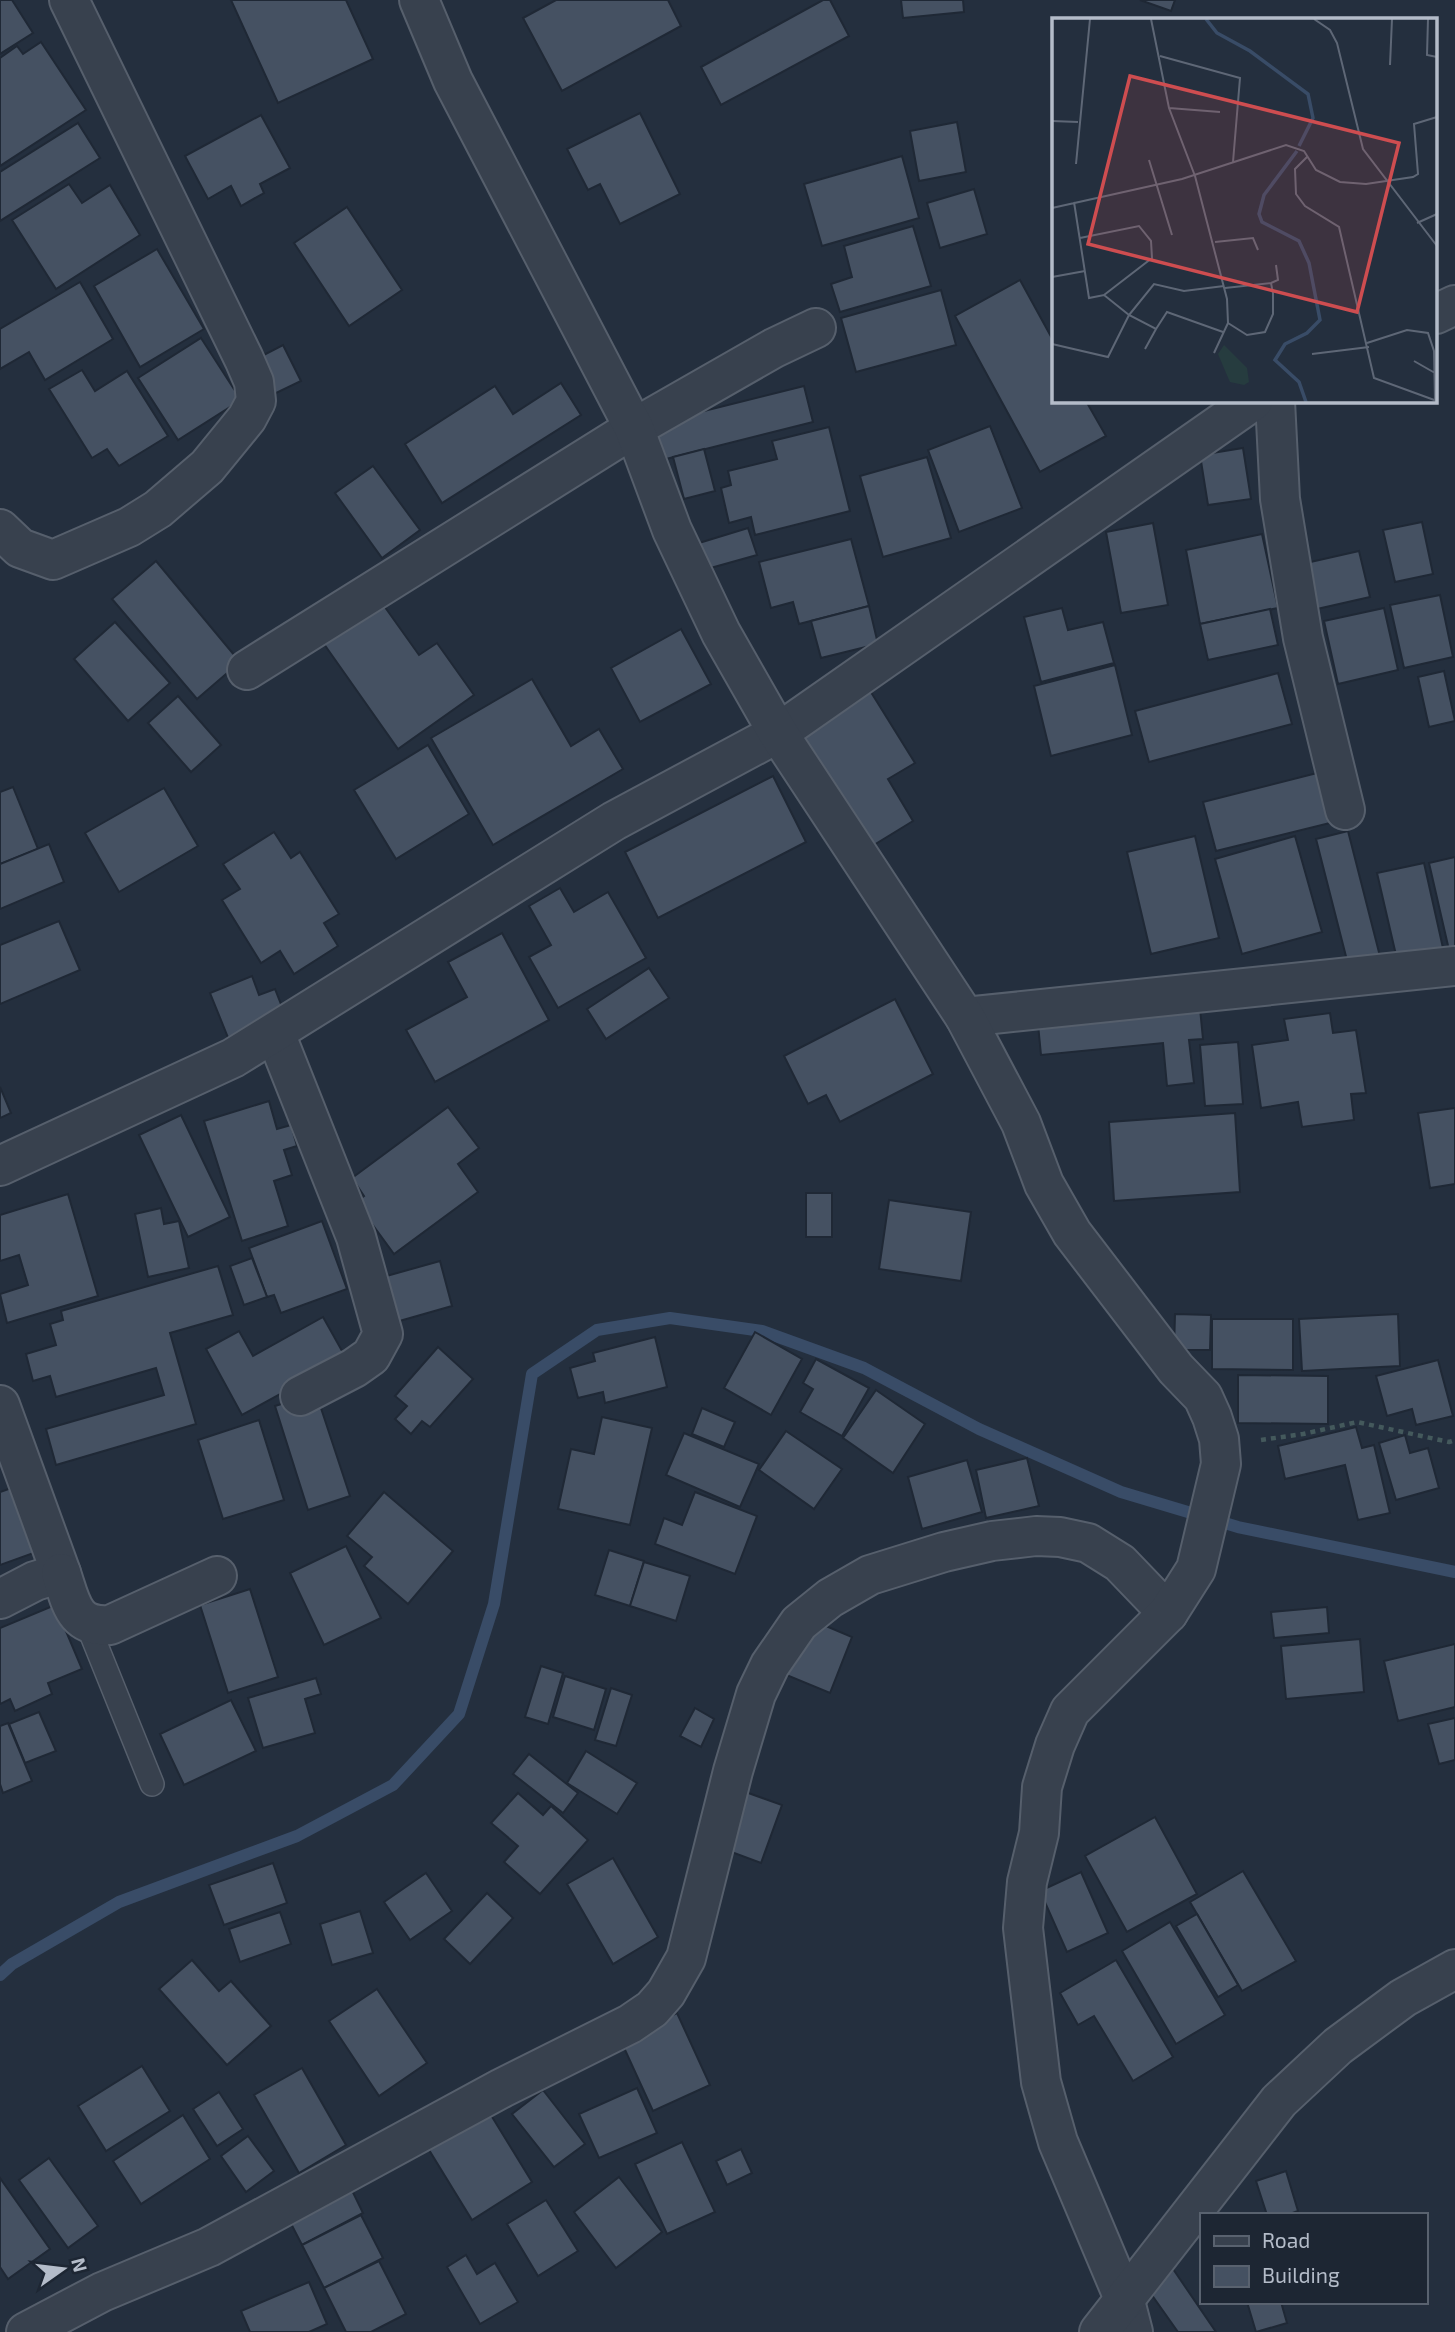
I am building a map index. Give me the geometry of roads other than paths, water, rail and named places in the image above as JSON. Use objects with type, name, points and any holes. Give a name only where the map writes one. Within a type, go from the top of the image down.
[{"type":"street","points":[[0,529],[20,548],[53,560],[129,527],[158,509],[207,467],[247,418],[256,401],[254,382],[244,359],[69,0]]},
{"type":"street","points":[[419,0],[453,81],[634,428],[672,530],[722,633],[778,733],[965,1017],[1021,1123],[1044,1184],[1072,1233],[1176,1369],[1203,1397],[1219,1439],[1221,1464],[1196,1569],[1168,1613],[1070,1711],[1055,1745],[1042,1787],[1039,1833],[1027,1882],[1023,1928],[1041,2082],[1058,2142],[1129,2316]]},
{"type":"street","points":[[1438,313],[1455,305]]},
{"type":"street","points":[[247,670],[634,428],[774,348],[816,328]]},
{"type":"street","points":[[0,1166],[233,1058],[614,821],[778,733],[1252,402]]},
{"type":"street","points":[[1275,402],[1280,499],[1299,613],[1345,810]]},
{"type":"street","points":[[965,1017],[1455,966]]},
{"type":"street","points":[[275,1033],[356,1237],[383,1334],[371,1356],[354,1368],[300,1396]]},
{"type":"street","points":[[0,1405],[72,1606],[80,1618],[97,1626],[110,1625],[217,1576]]},
{"type":"street","points":[[26,2332],[102,2292],[209,2247],[502,2088],[630,2024],[652,2009],[666,1993],[686,1958],[755,1694],[770,1664],[799,1623],[830,1598],[870,1575],[944,1552],[992,1541],[1036,1536],[1060,1537],[1088,1543],[1120,1563],[1168,1613]]},
{"type":"street","points":[[0,1599],[35,1581],[61,1573]]},
{"type":"street","points":[[1201,2213],[1279,2101],[1338,2046],[1403,1998],[1455,1969]]},
{"type":"street","points":[[1099,2332],[1129,2316],[1200,2214]]},
{"type":"lane","points":[[87,1623],[152,1784]]},
{"type":"waterway","points":[[0,1975],[12,1964],[119,1902],[297,1836],[393,1785],[459,1714],[494,1604],[532,1374],[597,1330],[670,1318],[762,1331],[864,1368],[979,1429],[1121,1492],[1238,1527],[1455,1572]]}]
